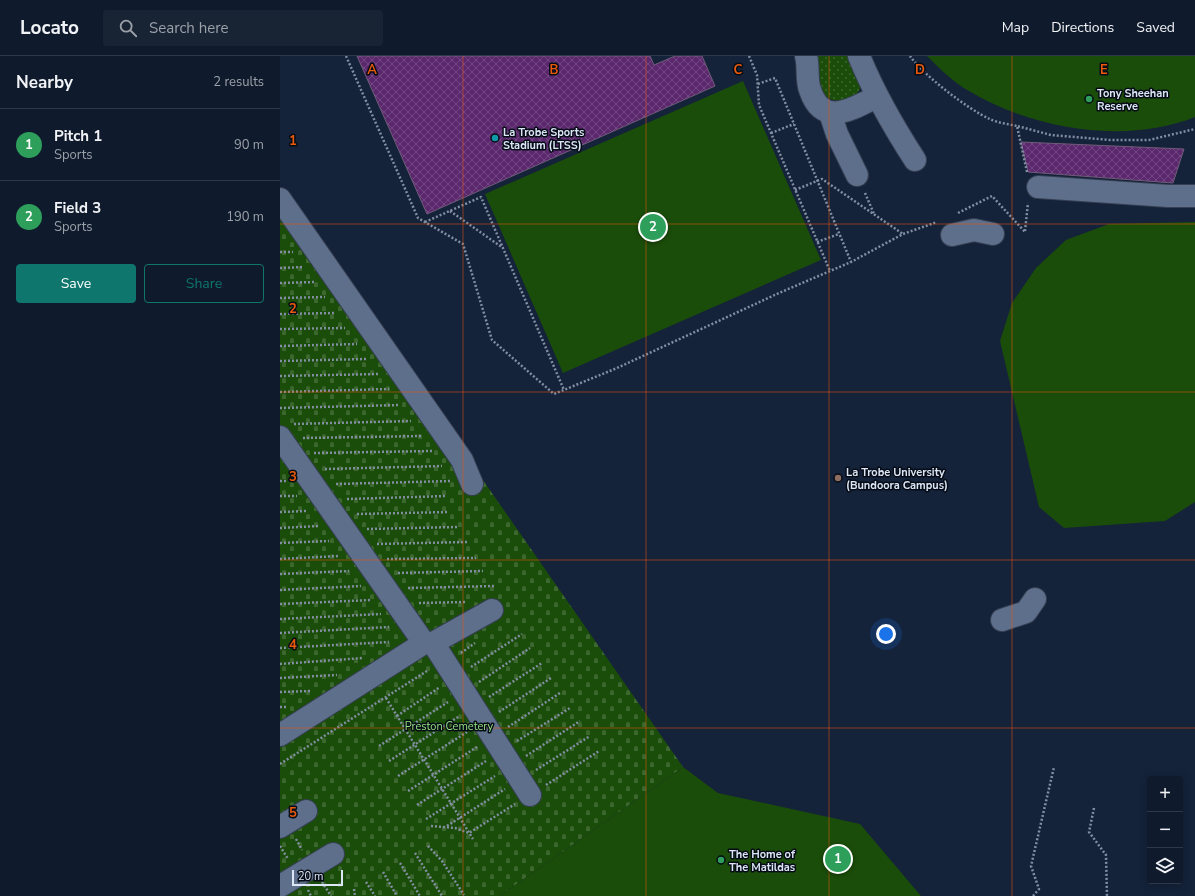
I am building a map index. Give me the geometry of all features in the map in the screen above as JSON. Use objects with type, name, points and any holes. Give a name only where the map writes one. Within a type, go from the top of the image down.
[{"type":"lane","points":[[806,56],[810,90],[816,103],[830,113],[839,114],[876,97]]},
{"type":"lane","points":[[859,56],[876,97],[891,124],[915,160]]},
{"type":"lane","points":[[830,113],[837,134],[857,175]]},
{"type":"lane","points":[[1031,189],[1195,196]]},
{"type":"lane","points":[[280,199],[411,388]]},
{"type":"lane","points":[[948,224],[993,234]]},
{"type":"lane","points":[[347,532],[474,707],[530,795]]},
{"type":"lane","points":[[1002,620],[1026,612],[1035,600]]},
{"type":"lane","points":[[280,736],[429,643],[492,610]]},
{"type":"lane","points":[[280,827],[306,811]]},
{"type":"lane","points":[[280,886],[333,854]]},
{"type":"path","points":[[346,56],[418,218],[463,244],[492,340],[554,394],[617,368],[851,262],[903,234],[948,224],[992,196],[1025,232],[1031,189],[1017,126]]},
{"type":"path","points":[[749,56],[757,75],[759,105],[830,271]]},
{"type":"path","points":[[910,56],[934,80],[961,101],[989,119],[1051,134],[1110,140],[1149,140],[1195,129]]},
{"type":"path","points":[[758,84],[775,78],[851,262]]},
{"type":"path","points":[[771,133],[794,124]]},
{"type":"path","points":[[857,175],[874,214]]},
{"type":"path","points":[[795,190],[822,179],[903,234]]},
{"type":"path","points":[[425,222],[481,197],[564,390]]},
{"type":"path","points":[[450,211],[503,248]]},
{"type":"path","points":[[817,242],[839,234]]},
{"type":"path","points":[[280,283],[411,388]]},
{"type":"path","points":[[280,298],[411,388]]},
{"type":"path","points":[[280,314],[411,388]]},
{"type":"path","points":[[280,329],[411,388]]},
{"type":"path","points":[[280,346],[411,388]]},
{"type":"path","points":[[280,361],[411,388]]},
{"type":"path","points":[[280,376],[411,388]]},
{"type":"path","points":[[280,392],[411,388]]},
{"type":"path","points":[[280,408],[411,388]]},
{"type":"path","points":[[280,633],[347,532],[411,388]]},
{"type":"path","points":[[280,619],[347,532],[411,388]]},
{"type":"path","points":[[280,604],[347,532],[411,388]]},
{"type":"path","points":[[280,590],[347,532],[411,388]]},
{"type":"path","points":[[347,532],[411,388]]},
{"type":"path","points":[[280,559],[347,532],[446,496]]},
{"type":"path","points":[[280,512],[484,571]]},
{"type":"path","points":[[280,543],[347,532],[449,512]]},
{"type":"path","points":[[280,574],[347,532],[458,527]]},
{"type":"path","points":[[280,528],[467,542]]},
{"type":"path","points":[[347,532],[476,558]]},
{"type":"path","points":[[347,532],[495,586]]},
{"type":"path","points":[[347,532],[470,602]]},
{"type":"path","points":[[280,648],[390,642]]},
{"type":"path","points":[[280,664],[366,658]]},
{"type":"path","points":[[389,761],[542,663]]},
{"type":"path","points":[[280,764],[427,671]]},
{"type":"path","points":[[280,678],[341,674]]},
{"type":"path","points":[[386,698],[473,839]]},
{"type":"path","points":[[1033,896],[1039,889],[1031,866],[1054,766]]},
{"type":"path","points":[[1094,808],[1089,832],[1106,855],[1107,896]]},
{"type":"path","points":[[431,826],[455,828],[469,833]]},
{"type":"path","points":[[428,846],[442,861],[464,895]]},
{"type":"path","points":[[415,853],[442,896]]},
{"type":"path","points":[[400,863],[420,896]]},
{"type":"path","points":[[383,872],[397,896]]},
{"type":"path","points":[[366,882],[375,896]]},
{"type":"path","points":[[354,889],[355,896]]},
{"type":"green space","points":[[810,56],[850,56],[861,86],[858,93],[847,100],[840,101],[827,97],[822,93],[815,79]]},
{"type":"green space","name":"Tony Sheehan Reserve","points":[[927,56],[1195,56],[1195,117],[1168,125],[1139,130],[1109,131],[1079,129],[1050,123],[1021,115],[994,104],[963,88],[952,80]]},
{"type":"green space","points":[[743,81],[821,260],[563,373],[485,194]]},
{"type":"green space","name":"Preston Cemetery","points":[[280,189],[683,767],[500,896],[280,896]]},
{"type":"green space","points":[[1195,222],[1195,502],[1165,521],[1064,528],[1039,507],[1000,341],[1012,303],[1036,268],[1066,240],[1109,224]]},
{"type":"green space","name":"The Home of The Matildas","points":[[683,767],[718,793],[860,824],[921,896],[500,896]]},
{"type":"building","name":"La Trobe Sports Stadium (LTSS)","points":[[357,56],[650,56],[654,65],[675,56],[702,56],[715,86],[427,214]]},
{"type":"building","points":[[1021,142],[1184,149],[1173,183],[1028,172]]},
{"type":"place","name":"Tony Sheehan Reserve","points":[[1089,99]]},
{"type":"place","name":"La Trobe Sports Stadium (LTSS)","points":[[495,138]]},
{"type":"place","name":"Field 3","points":[[653,227]]},
{"type":"place","name":"La Trobe University (Bundoora Campus)","points":[[838,478]]},
{"type":"place","name":"Pitch 1","points":[[838,859]]},
{"type":"place","name":"The Home of The Matildas","points":[[721,860]]}]
